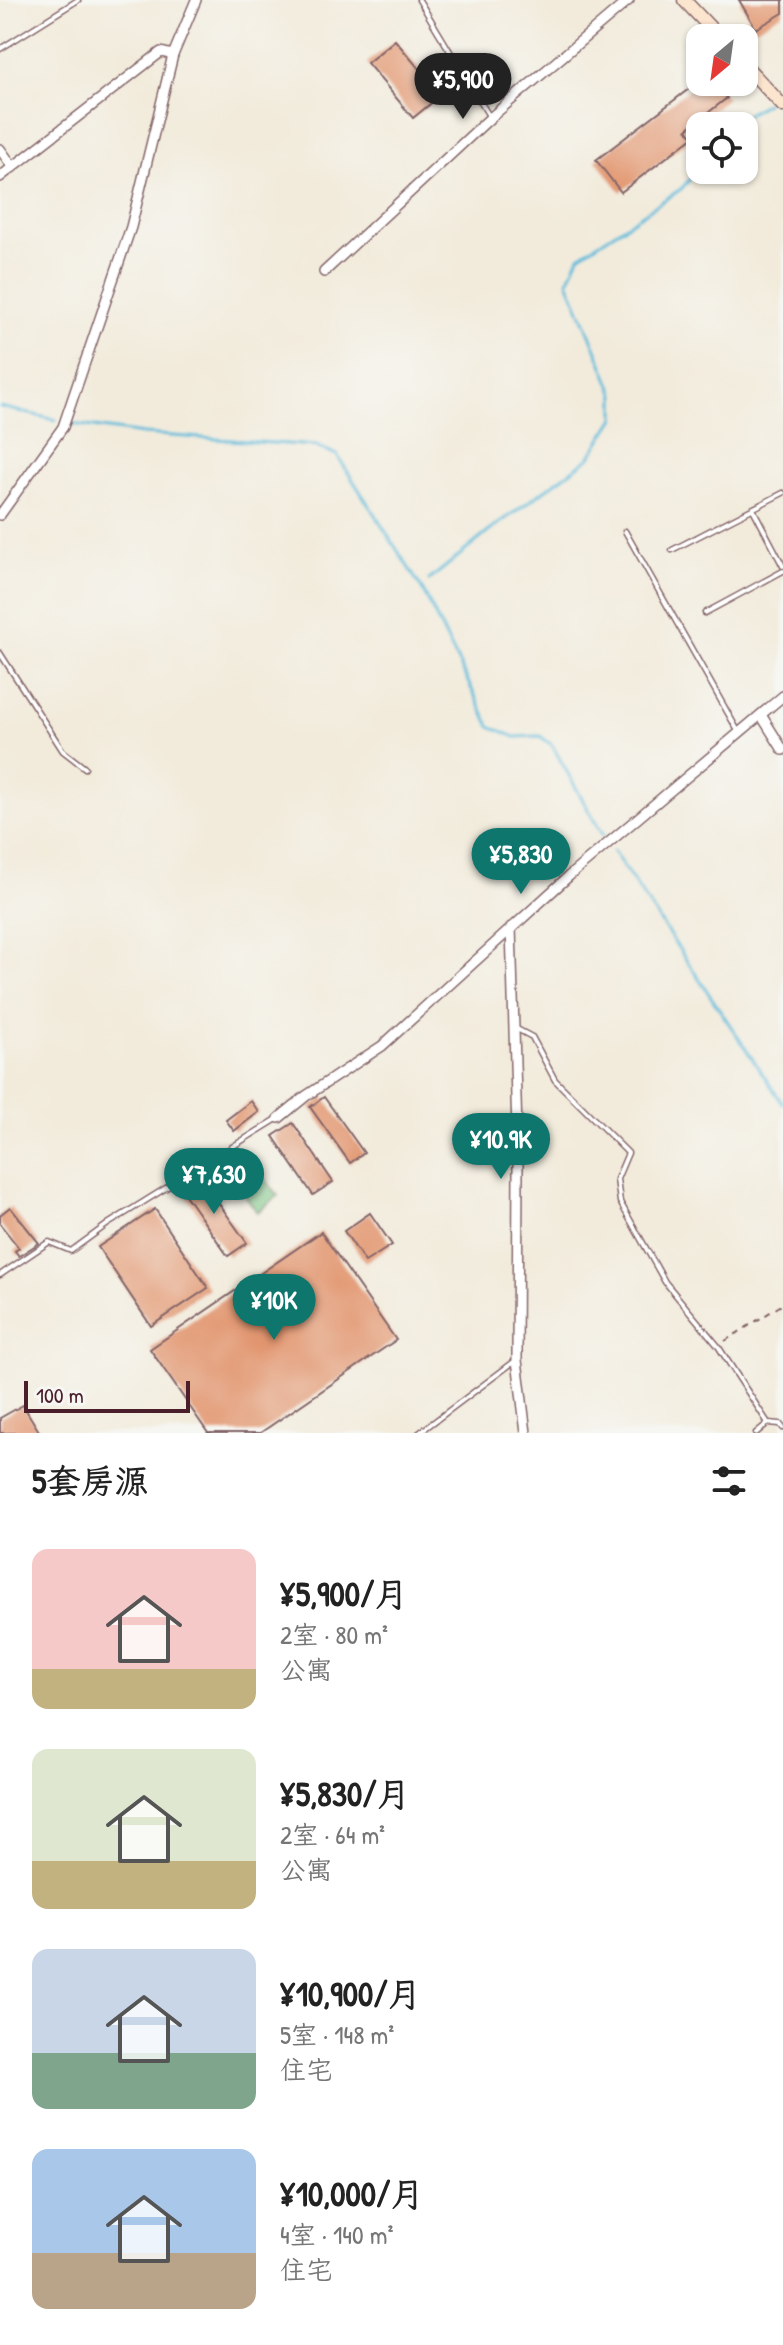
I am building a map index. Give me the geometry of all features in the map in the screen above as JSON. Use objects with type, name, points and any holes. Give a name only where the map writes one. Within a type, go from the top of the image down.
[{"type":"main road","points":[[684,0],[707,24]]},
{"type":"main road","points":[[758,79],[783,106]]},
{"type":"street","points":[[0,515],[63,427],[131,227],[173,55],[196,0]]},
{"type":"street","points":[[324,272],[490,118],[629,0]]},
{"type":"street","points":[[0,177],[161,52],[173,55]]},
{"type":"street","points":[[0,149],[13,167]]},
{"type":"street","points":[[279,1118],[306,1096],[382,1046],[511,927],[783,696]]},
{"type":"street","points":[[761,715],[783,750]]},
{"type":"street","points":[[511,927],[518,1166],[517,1360],[526,1433]]},
{"type":"lane","points":[[0,49],[78,0]]},
{"type":"lane","points":[[419,0],[490,118]]},
{"type":"lane","points":[[672,550],[783,493]]},
{"type":"lane","points":[[705,613],[783,568],[753,509]]},
{"type":"lane","points":[[625,531],[740,733]]},
{"type":"lane","points":[[0,653],[63,751],[85,768]]},
{"type":"lane","points":[[514,1027],[532,1037],[555,1080],[628,1153],[617,1179],[620,1202],[665,1282],[718,1346],[768,1423]]},
{"type":"lane","points":[[0,1275],[49,1242],[71,1251],[108,1224],[279,1118]]},
{"type":"lane","points":[[419,1433],[517,1360]]},
{"type":"lane","points":[[756,1433],[768,1423],[780,1424],[783,1428]]},
{"type":"path","points":[[718,1346],[783,1304]]},
{"type":"green space","points":[[249,1157],[278,1196],[257,1212],[228,1172]]},
{"type":"building","points":[[739,0],[783,0],[783,13],[758,28],[758,24],[753,24]]},
{"type":"building","points":[[395,40],[441,95],[413,118],[367,63]]},
{"type":"building","points":[[686,91],[686,96],[727,98],[709,112],[686,112],[686,142],[621,192],[596,160]]},
{"type":"building","points":[[324,1097],[364,1153],[350,1163],[310,1107]]},
{"type":"building","points":[[251,1101],[259,1112],[234,1131],[226,1120]]},
{"type":"building","points":[[293,1123],[333,1182],[313,1195],[273,1136]]},
{"type":"building","points":[[200,1177],[247,1243],[228,1256],[181,1189]]},
{"type":"building","points":[[10,1207],[39,1243],[19,1256],[15,1251],[19,1248],[0,1224],[0,1215]]},
{"type":"building","points":[[155,1209],[208,1288],[151,1326],[98,1247]]},
{"type":"building","points":[[370,1213],[392,1245],[365,1262],[344,1231]]},
{"type":"building","points":[[321,1232],[396,1340],[260,1433],[208,1433],[150,1349]]},
{"type":"building","points":[[23,1405],[40,1433],[0,1433],[0,1418]]},
{"type":"waterway","points":[[750,112],[766,103]]},
{"type":"waterway","points":[[429,580],[497,525],[589,458],[615,418],[615,395],[568,281],[579,256],[686,183]]},
{"type":"waterway","points":[[0,407],[56,420]]},
{"type":"waterway","points":[[73,424],[143,434],[316,446],[337,455],[422,589],[490,726],[515,737],[540,736],[552,745],[603,836]]},
{"type":"waterway","points":[[613,851],[783,1104]]}]
